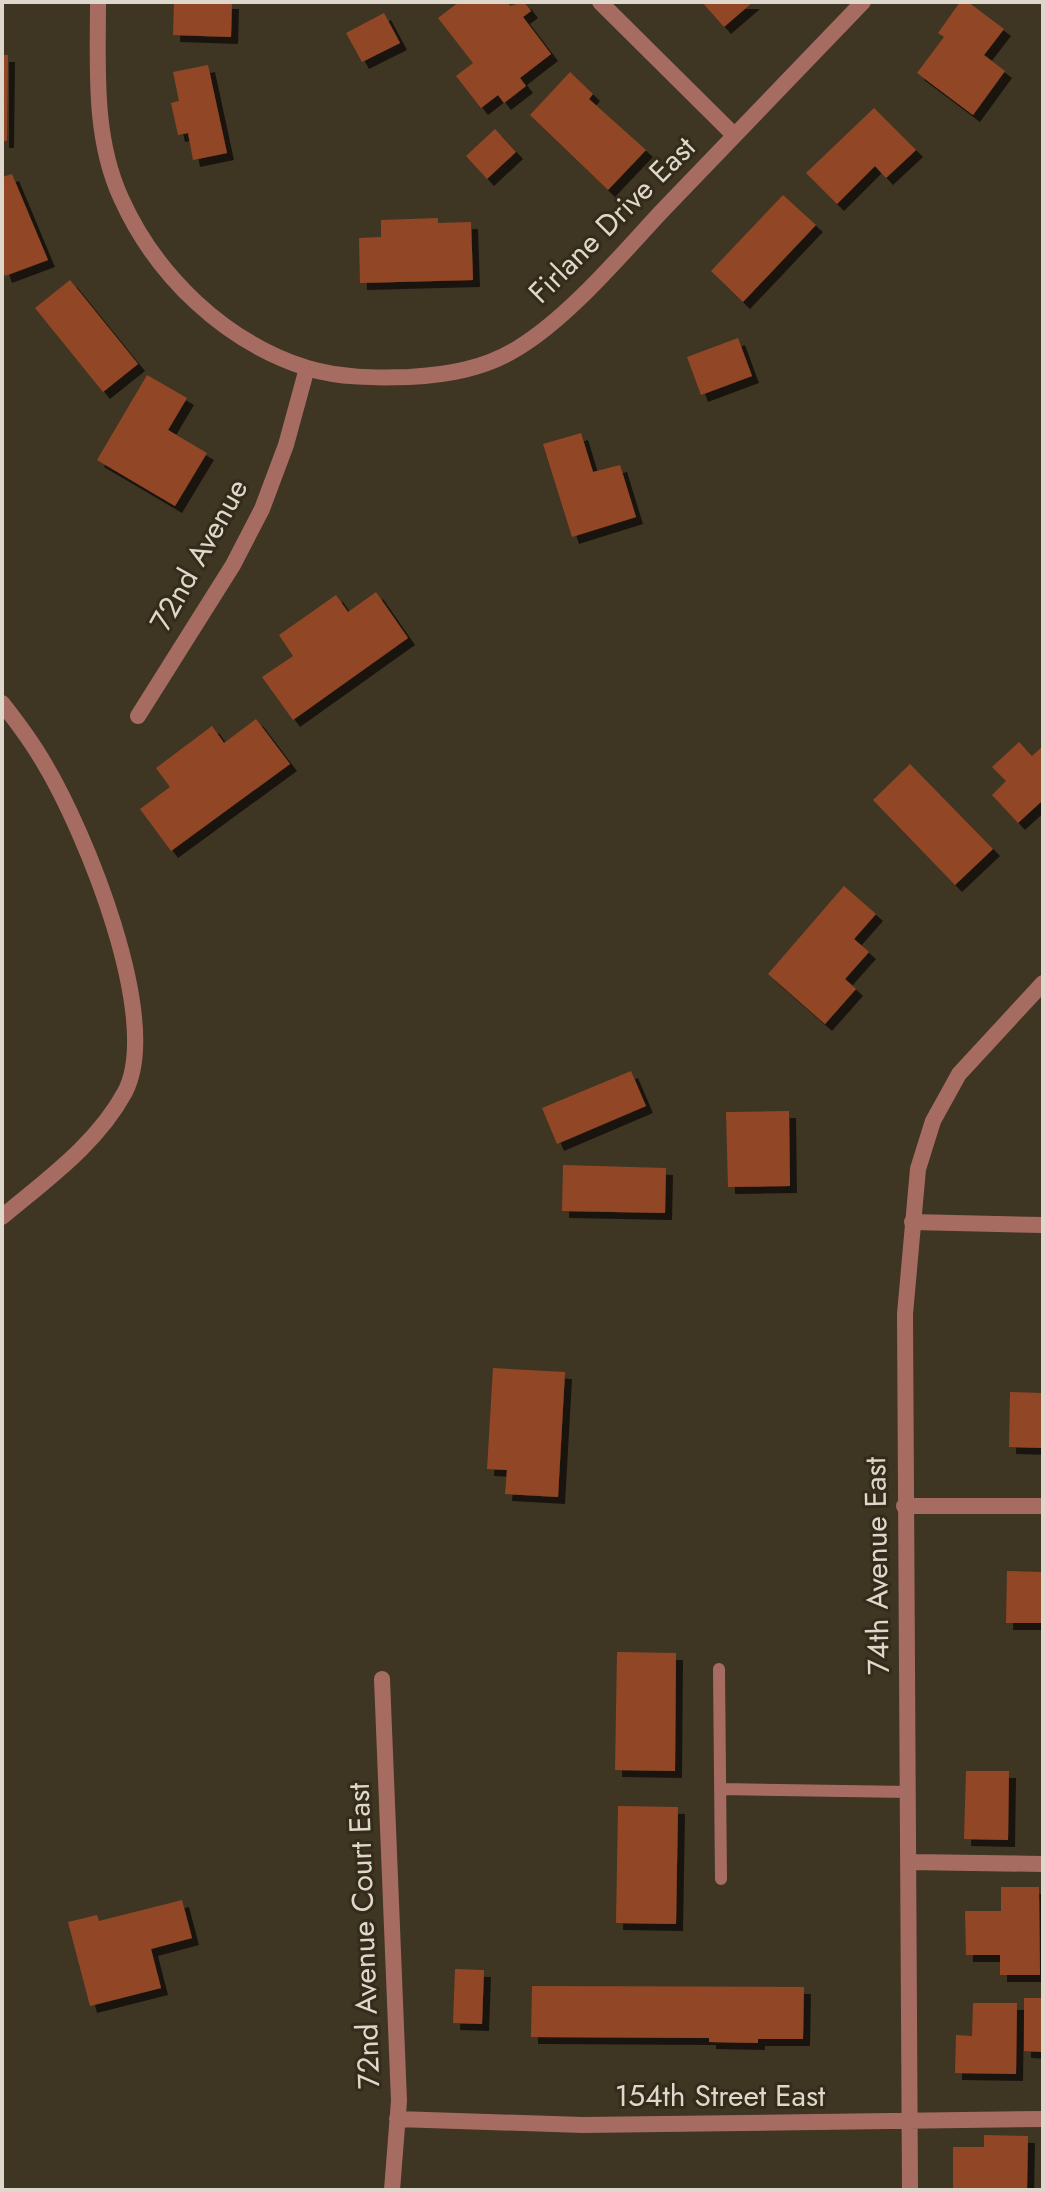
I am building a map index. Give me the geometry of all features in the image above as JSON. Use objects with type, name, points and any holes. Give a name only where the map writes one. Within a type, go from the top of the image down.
[{"type":"street","name":"Firlane Drive East","points":[[98,2],[99,110],[106,155],[120,197],[142,238],[170,278],[220,322],[260,347],[307,368],[349,376],[445,375],[466,371],[518,348],[603,274],[863,2]]},
{"type":"street","points":[[600,2],[734,135]]},
{"type":"street","name":"72nd Avenue","points":[[138,716],[233,565],[262,509],[286,445],[307,368]]},
{"type":"street","points":[[2,703],[44,762],[101,886],[125,964],[134,1043],[127,1089],[109,1116],[65,1165],[2,1217]]},
{"type":"street","name":"74th Avenue East","points":[[910,2190],[910,1862],[904,1506],[905,1314],[912,1222],[918,1169],[933,1121],[959,1074],[1043,983]]},
{"type":"street","points":[[912,1222],[1043,1225]]},
{"type":"street","points":[[904,1506],[1043,1506]]},
{"type":"street","name":"72nd Avenue Court East","points":[[382,1679],[397,2119],[392,2190]]},
{"type":"street","points":[[910,1862],[1043,1864]]},
{"type":"street","name":"154th Street East","points":[[397,2119],[583,2125],[1043,2119]]},
{"type":"lane","points":[[719,1669],[721,1879]]},
{"type":"lane","points":[[720,1789],[909,1792]]},
{"type":"building","points":[[174,2],[232,2],[231,37],[173,35]]},
{"type":"building","points":[[459,2],[507,2],[510,6],[524,2],[531,11],[523,17],[551,54],[520,78],[526,86],[504,103],[498,95],[481,108],[456,76],[473,63],[438,18]]},
{"type":"building","points":[[702,2],[753,2],[724,27]]},
{"type":"building","points":[[960,2],[968,2],[1004,29],[984,55],[1005,71],[973,115],[917,73],[944,37],[938,33]]},
{"type":"building","points":[[384,13],[400,43],[362,62],[346,33]]},
{"type":"building","points":[[2,55],[8,55],[7,141],[2,141]]},
{"type":"building","points":[[208,65],[227,153],[193,160],[188,133],[178,135],[171,103],[179,101],[173,72]]},
{"type":"building","points":[[570,72],[593,94],[589,99],[646,150],[608,190],[530,115]]},
{"type":"building","points":[[874,108],[916,150],[886,178],[875,166],[837,204],[806,173]]},
{"type":"building","points":[[495,129],[516,152],[487,179],[466,156]]},
{"type":"building","points":[[12,174],[48,260],[5,276],[2,267],[2,177]]},
{"type":"building","points":[[783,195],[816,225],[743,302],[711,271]]},
{"type":"building","points":[[438,218],[438,223],[471,222],[473,280],[360,283],[359,238],[381,237],[381,220]]},
{"type":"building","points":[[70,280],[138,364],[103,392],[35,308]]},
{"type":"building","points":[[738,338],[752,376],[701,395],[687,357]]},
{"type":"building","points":[[147,375],[187,398],[168,430],[207,453],[175,506],[97,460]]},
{"type":"building","points":[[581,433],[593,472],[620,465],[636,517],[572,537],[543,444]]},
{"type":"building","points":[[376,592],[408,638],[293,720],[262,677],[293,656],[279,635],[336,595],[348,612]]},
{"type":"building","points":[[256,719],[290,764],[171,851],[140,809],[170,787],[156,768],[212,726],[224,743]]},
{"type":"building","points":[[1019,742],[1032,756],[1043,746],[1043,800],[1018,823],[992,795],[1006,781],[992,767]]},
{"type":"building","points":[[910,764],[993,849],[955,885],[873,800]]},
{"type":"building","points":[[844,886],[876,914],[854,939],[869,952],[845,979],[856,989],[825,1024],[768,974]]},
{"type":"building","points":[[631,1071],[646,1106],[557,1144],[542,1108]]},
{"type":"building","points":[[789,1111],[790,1186],[728,1187],[726,1112]]},
{"type":"building","points":[[563,1165],[666,1168],[665,1213],[562,1211]]},
{"type":"building","points":[[493,1368],[565,1372],[558,1497],[505,1494],[507,1470],[487,1469]]},
{"type":"building","points":[[1010,1392],[1043,1393],[1043,1448],[1009,1447]]},
{"type":"building","points":[[1007,1571],[1043,1572],[1043,1623],[1006,1623]]},
{"type":"building","points":[[617,1652],[676,1653],[675,1771],[615,1770]]},
{"type":"building","points":[[966,1771],[1009,1771],[1008,1840],[964,1839]]},
{"type":"building","points":[[618,1806],[678,1807],[676,1924],[616,1923]]},
{"type":"building","points":[[1001,1887],[1039,1887],[1040,1975],[1000,1975],[1000,1955],[966,1955],[965,1911],[1001,1911]]},
{"type":"building","points":[[182,1900],[192,1938],[151,1949],[161,1988],[90,2006],[68,1922],[97,1915],[99,1921]]},
{"type":"building","points":[[455,1969],[484,1970],[482,2024],[453,2023]]},
{"type":"building","points":[[532,1986],[804,1987],[803,2039],[758,2039],[758,2043],[709,2042],[709,2038],[531,2037]]},
{"type":"building","points":[[1024,1998],[1043,1998],[1043,2052],[1024,2051]]},
{"type":"building","points":[[973,2003],[1017,2003],[1016,2074],[955,2073],[956,2035],[972,2036]]},
{"type":"building","points":[[984,2135],[1028,2136],[1027,2190],[953,2190],[953,2147],[984,2147]]}]
